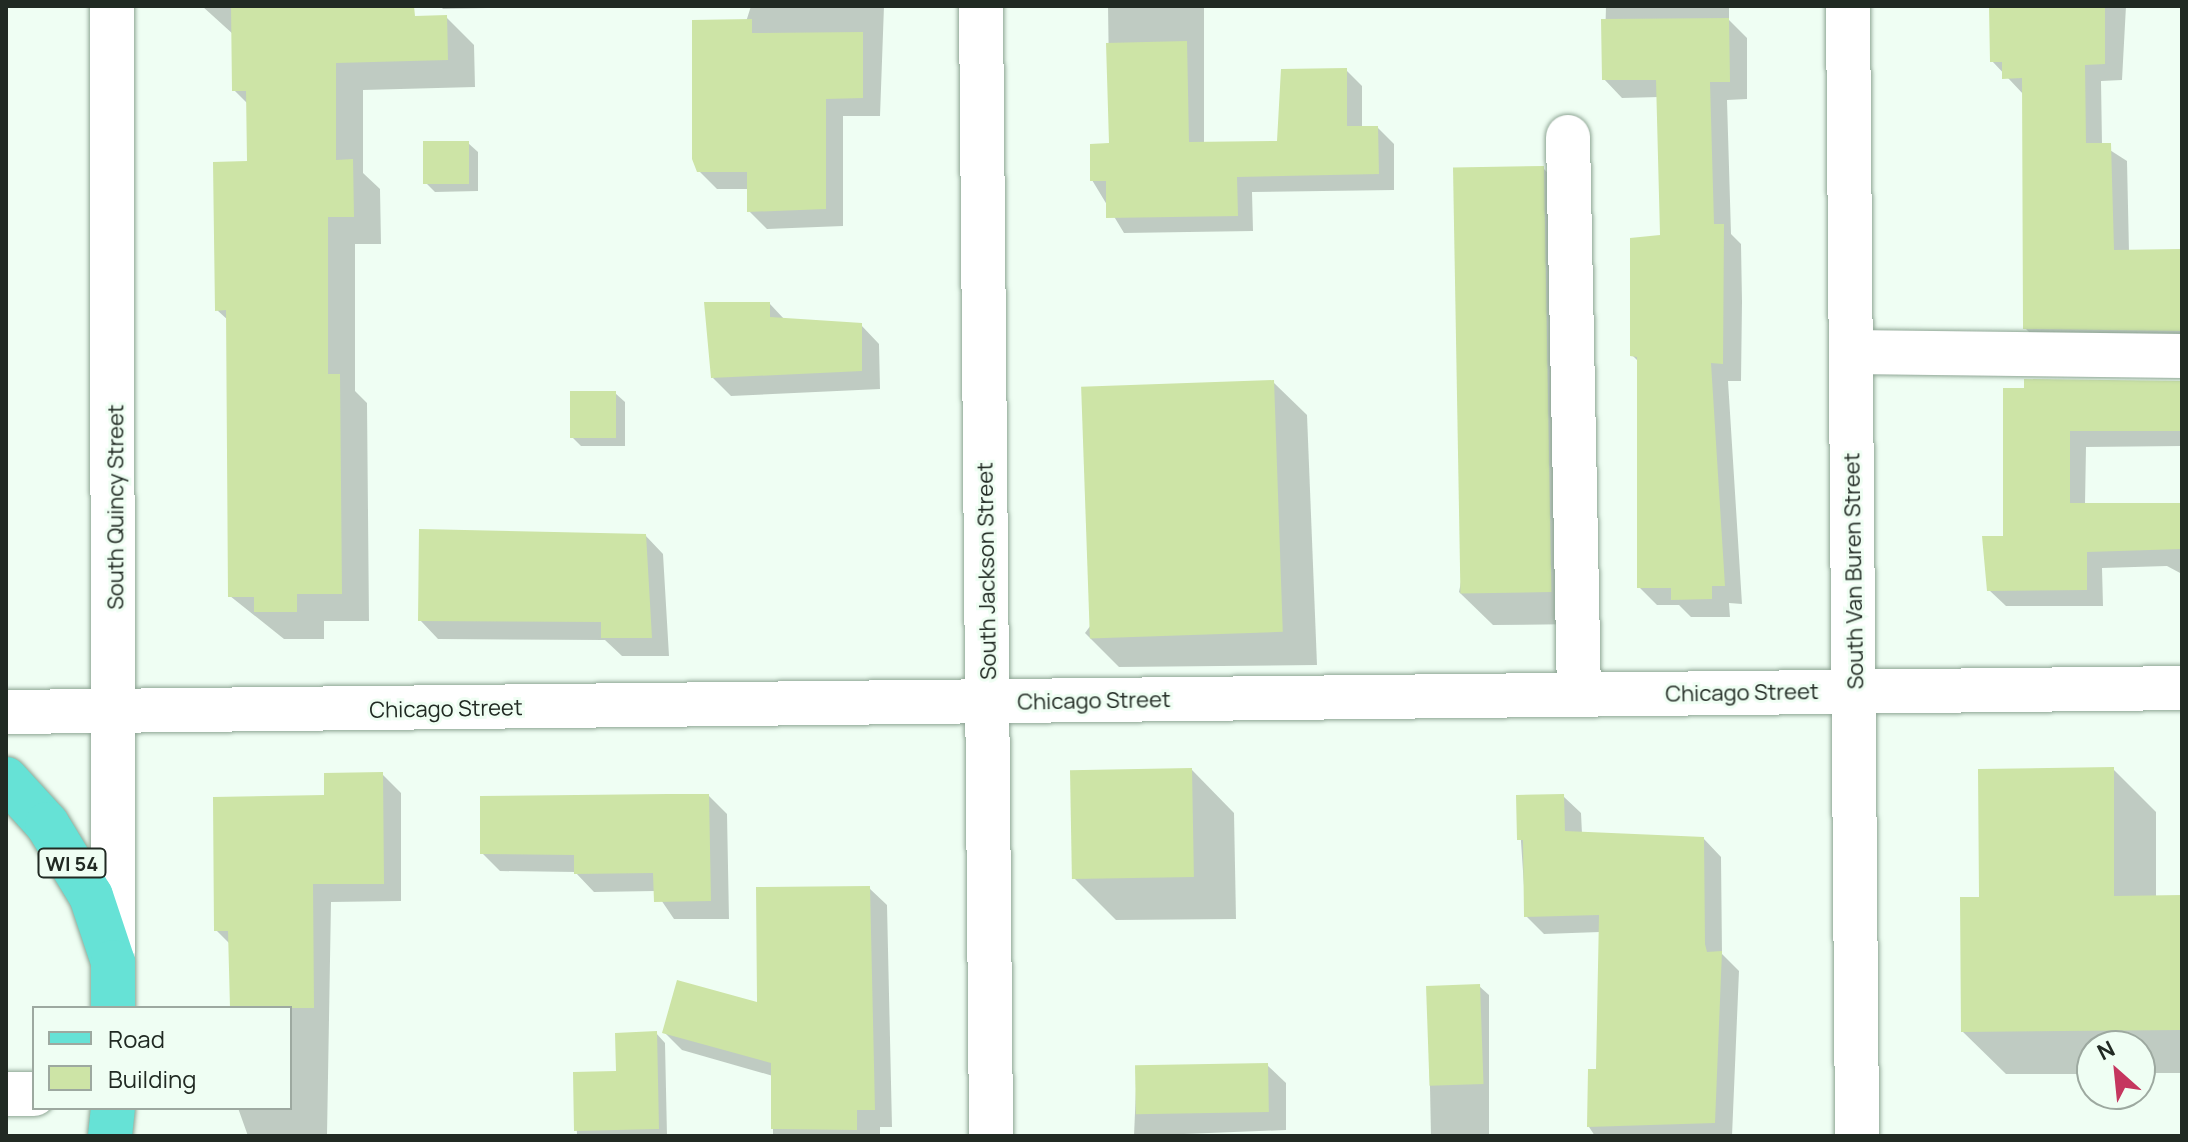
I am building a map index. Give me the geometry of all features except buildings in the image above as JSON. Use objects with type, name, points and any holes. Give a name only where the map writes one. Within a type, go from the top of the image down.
[{"type":"main road","name":"WI 54","points":[[6,779],[72,864],[113,962]]},
{"type":"main road","name":"South Quincy Street","points":[[113,962],[113,1006]]},
{"type":"main road","points":[[110,1136],[113,1110]]},
{"type":"street","name":"South Quincy Street","points":[[112,6],[113,962]]},
{"type":"street","name":"South Jackson Street","points":[[981,6],[991,1136]]},
{"type":"street","name":"South Van Buren Street","points":[[1848,6],[1857,1136]]},
{"type":"street","points":[[1568,137],[1579,695]]},
{"type":"street","points":[[1852,352],[2182,356]]},
{"type":"street","name":"Chicago Street","points":[[6,712],[2182,688]]},
{"type":"street","points":[[6,1094],[32,1094]]}]
